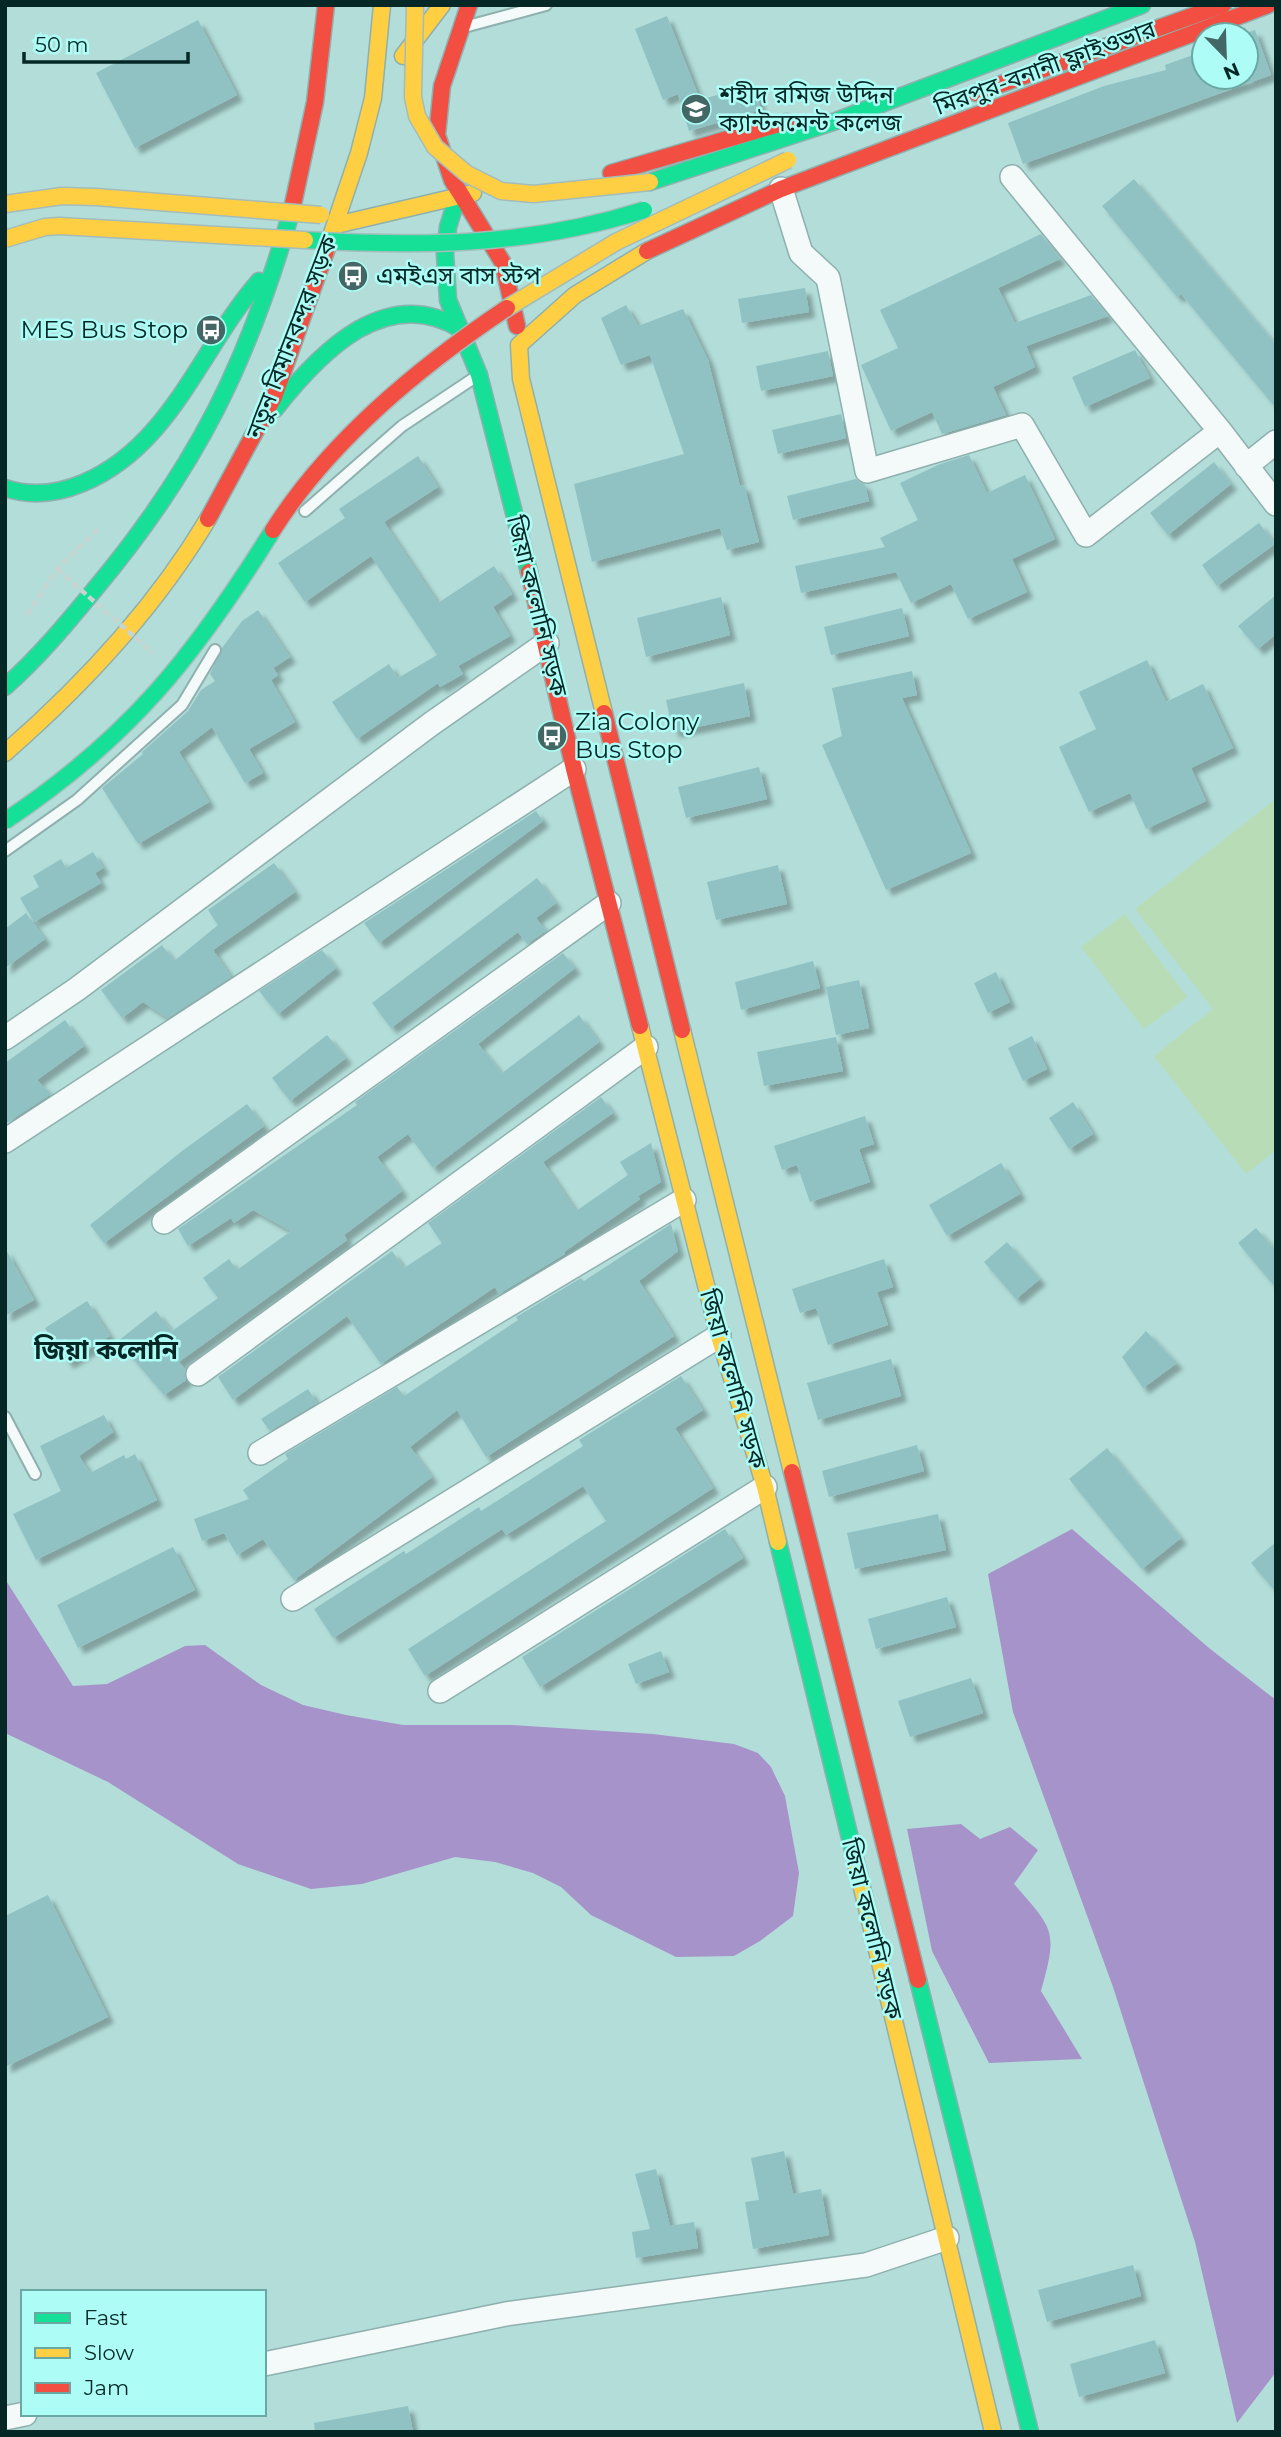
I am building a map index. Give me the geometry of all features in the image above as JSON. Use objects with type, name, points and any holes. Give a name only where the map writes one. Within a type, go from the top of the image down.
[{"type":"main road","name":"নতুন বিমানবন্দর সড়ক","points":[[5,687],[36,660],[135,541],[183,470],[230,384],[302,178],[312,128],[326,5]]},
{"type":"main road","name":"নতুন বিমানবন্দর সড়ক","points":[[5,753],[54,713],[124,638],[178,566],[257,434],[290,356],[336,225],[371,109],[382,5]]},
{"type":"main road","points":[[415,5],[413,97],[417,116],[435,146],[467,174],[501,191],[533,194],[650,182]]},
{"type":"main road","points":[[371,109],[393,70],[442,5]]},
{"type":"main road","name":"জিয়া কলোনি সড়ক","points":[[469,5],[444,80],[437,134],[443,163],[458,195],[496,245],[512,291],[520,379],[1030,2432]]},
{"type":"main road","points":[[336,225],[458,195],[584,179],[632,169],[796,118],[1110,5]]},
{"type":"main road","name":"মিরপুর-বনানী ফ্লাইওভার","points":[[650,182],[764,147],[1142,5]]},
{"type":"main road","name":"মিরপুর-বনানী ফ্লাইওভার","points":[[958,99],[1223,5]]},
{"type":"main road","points":[[519,345],[559,307],[604,276],[713,220],[781,189],[1268,5]]},
{"type":"main road","points":[[5,239],[30,230],[60,226],[404,246],[506,240],[557,232],[637,212],[794,157],[616,242],[557,277],[432,362],[343,442],[308,480],[217,618],[167,682],[117,734],[5,821]]},
{"type":"main road","points":[[579,205],[650,182]]},
{"type":"main road","name":"জিয়া কলোনি সড়ক","points":[[458,195],[448,227],[445,282],[448,300],[479,375],[547,643],[574,769],[684,1200],[719,1336],[765,1487],[993,2432]]},
{"type":"main road","points":[[5,204],[62,196],[96,197],[430,221],[502,220]]},
{"type":"main road","points":[[5,488],[22,494],[51,494],[79,486],[123,466],[164,420],[224,322],[272,269]]},
{"type":"main road","points":[[257,434],[288,391],[309,370],[334,348],[383,318],[416,311],[443,318],[462,330]]},
{"type":"street","points":[[1012,177],[1220,431],[1276,504]]},
{"type":"street","points":[[781,189],[801,253],[828,278],[867,471],[1022,425],[1086,535],[1220,431]]},
{"type":"street","points":[[1246,466],[1276,442]]},
{"type":"street","points":[[5,1038],[77,989],[420,732],[547,643]]},
{"type":"street","points":[[5,1141],[574,769]]},
{"type":"street","points":[[164,1222],[609,903]]},
{"type":"street","points":[[198,1374],[646,1047]]},
{"type":"street","points":[[260,1453],[684,1200]]},
{"type":"street","points":[[293,1599],[719,1336]]},
{"type":"street","points":[[440,1691],[765,1487]]},
{"type":"street","points":[[266,2364],[506,2314],[866,2265],[947,2238]]},
{"type":"lane","points":[[462,27],[546,5]]},
{"type":"lane","points":[[298,517],[401,426],[479,375]]},
{"type":"lane","points":[[258,577],[278,546]]},
{"type":"lane","points":[[5,851],[76,800],[182,705],[224,636]]},
{"type":"lane","points":[[5,1417],[35,1474]]},
{"type":"path","points":[[27,615],[57,569],[100,527]]},
{"type":"path","points":[[57,569],[155,654]]},
{"type":"green space","points":[[1276,799],[1276,1150],[1246,1174],[1154,1056],[1213,1009],[1135,909]]},
{"type":"green space","points":[[1125,914],[1187,997],[1144,1029],[1081,947]]},
{"type":"shaded area","points":[[1072,1529],[1209,1648],[1276,1700],[1276,2372],[1237,2423],[1195,2242],[1113,1987],[1013,1712],[988,1574]]},
{"type":"shaded area","points":[[5,1579],[73,1686],[107,1684],[185,1646],[205,1645],[261,1685],[303,1705],[346,1715],[403,1725],[512,1725],[653,1734],[734,1744],[758,1753],[771,1767],[785,1796],[799,1873],[793,1916],[760,1941],[734,1956],[676,1957],[591,1915],[561,1887],[533,1873],[495,1862],[455,1857],[362,1884],[311,1889],[238,1864],[108,1782],[5,1733]]},
{"type":"shaded area","points":[[961,1824],[980,1839],[1010,1827],[1038,1850],[1014,1884],[1045,1922],[1049,1932],[1050,1955],[1041,1991],[1082,2059],[989,2063],[932,1951],[907,1829]]},
{"type":"building","points":[[667,16],[700,100],[754,84],[761,110],[689,131],[678,94],[663,100],[635,29]]},
{"type":"building","points":[[198,20],[237,95],[135,148],[96,73]]},
{"type":"building","points":[[1260,44],[1271,75],[1260,79]]},
{"type":"building","points":[[1190,56],[1190,91],[1226,91],[1023,164],[1008,123],[1104,86],[1166,70],[1165,65]]},
{"type":"building","points":[[1134,179],[1276,345],[1276,408],[1181,294],[1177,297],[1102,206]]},
{"type":"building","points":[[1041,234],[1060,259],[998,288],[1015,323],[1091,295],[1108,316],[1026,346],[1035,367],[993,387],[1006,415],[942,434],[932,412],[891,431],[861,365],[898,348],[880,310]]},
{"type":"building","points":[[805,288],[809,312],[742,323],[738,299]]},
{"type":"building","points":[[626,305],[638,326],[683,309],[708,360],[740,486],[744,485],[759,542],[727,550],[720,528],[592,562],[574,484],[684,454],[650,355],[621,365],[601,318]]},
{"type":"building","points":[[1135,350],[1150,378],[1085,407],[1072,377]]},
{"type":"building","points":[[828,351],[833,376],[761,391],[756,366]]},
{"type":"building","points":[[841,414],[846,438],[778,454],[772,430]]},
{"type":"building","points":[[969,455],[987,493],[1025,475],[1055,539],[1012,559],[1027,592],[968,619],[951,584],[911,603],[896,572],[801,593],[795,566],[885,547],[880,538],[918,520],[900,483],[940,464]]},
{"type":"building","points":[[418,456],[438,487],[384,522],[438,603],[494,566],[512,594],[493,607],[510,636],[458,666],[463,674],[440,687],[438,683],[357,739],[332,702],[389,664],[398,678],[437,655],[371,556],[305,602],[278,563],[345,518],[339,509]]},
{"type":"building","points":[[1214,462],[1231,484],[1168,535],[1150,513]]},
{"type":"building","points":[[856,479],[865,485],[869,501],[793,520],[787,496]]},
{"type":"building","points":[[1259,523],[1275,544],[1217,586],[1202,565]]},
{"type":"building","points":[[1276,595],[1276,634],[1258,649],[1238,626]]},
{"type":"building","points":[[721,597],[730,635],[646,657],[637,618]]},
{"type":"building","points":[[902,608],[909,636],[831,655],[824,627]]},
{"type":"building","points":[[258,610],[290,657],[273,668],[278,675],[271,680],[295,722],[249,749],[263,773],[245,783],[212,727],[179,752],[209,802],[138,844],[102,788],[143,754],[142,752],[188,711],[201,690],[215,681],[210,674],[222,648],[242,621]]},
{"type":"building","points":[[1147,660],[1166,702],[1203,684],[1233,748],[1191,768],[1206,801],[1146,829],[1130,793],[1089,812],[1059,747],[1096,729],[1079,692]]},
{"type":"building","points":[[912,671],[917,695],[902,698],[971,853],[886,890],[822,745],[842,736],[832,688]]},
{"type":"building","points":[[744,683],[750,716],[673,732],[666,700]]},
{"type":"building","points":[[759,767],[767,799],[686,818],[678,787]]},
{"type":"building","points":[[536,811],[543,821],[379,943],[364,923]]},
{"type":"building","points":[[93,852],[103,868],[95,873],[101,883],[34,922],[20,898],[39,887],[33,876],[61,859],[66,868]]},
{"type":"building","points":[[274,863],[295,892],[213,950],[231,977],[168,1018],[143,1002],[122,1018],[101,990],[162,945],[174,961],[218,925],[208,910]]},
{"type":"building","points":[[778,865],[787,904],[716,920],[707,882]]},
{"type":"building","points":[[537,878],[556,903],[536,918],[546,931],[527,944],[518,932],[391,1028],[372,1003]]},
{"type":"building","points":[[26,913],[45,939],[5,968],[5,929]]},
{"type":"building","points":[[322,950],[336,968],[278,1014],[259,991]]},
{"type":"building","points":[[563,953],[575,968],[478,1044],[502,1073],[579,1015],[599,1042],[433,1168],[408,1134],[377,1157],[402,1191],[344,1235],[347,1240],[179,1362],[185,1369],[186,1380],[164,1395],[118,1341],[156,1311],[172,1331],[218,1298],[203,1278],[229,1259],[237,1270],[291,1231],[253,1210],[234,1223],[231,1218],[188,1246],[178,1229],[357,1105],[355,1102]]},
{"type":"building","points":[[813,961],[820,988],[741,1010],[735,982]]},
{"type":"building","points":[[996,972],[1010,1002],[988,1013],[974,983]]},
{"type":"building","points":[[859,980],[869,1028],[836,1035],[826,987]]},
{"type":"building","points":[[65,1020],[84,1046],[37,1080],[51,1094],[5,1124],[5,1063]]},
{"type":"building","points":[[327,1035],[346,1058],[290,1101],[272,1078]]},
{"type":"building","points":[[1032,1036],[1047,1069],[1023,1081],[1008,1048]]},
{"type":"building","points":[[836,1037],[843,1071],[764,1086],[757,1052]]},
{"type":"building","points":[[601,1097],[613,1113],[543,1162],[576,1211],[628,1175],[620,1162],[651,1143],[661,1182],[638,1196],[640,1199],[564,1252],[565,1254],[499,1294],[495,1287],[381,1364],[347,1316],[233,1400],[218,1377],[392,1251],[404,1268],[442,1243],[428,1223]]},
{"type":"building","points":[[1073,1102],[1093,1134],[1069,1149],[1049,1118]]},
{"type":"building","points":[[247,1104],[264,1126],[104,1243],[90,1225],[182,1151]]},
{"type":"building","points":[[865,1116],[874,1144],[859,1149],[870,1182],[810,1202],[797,1165],[782,1170],[774,1146]]},
{"type":"building","points":[[1001,1163],[1020,1194],[947,1236],[929,1205]]},
{"type":"building","points":[[671,1224],[678,1251],[639,1281],[674,1336],[486,1457],[457,1410],[410,1447],[432,1477],[294,1580],[263,1539],[237,1555],[224,1533],[202,1541],[194,1519],[249,1499],[243,1490],[288,1459],[285,1454],[397,1387],[404,1396],[518,1320],[516,1317],[581,1278],[584,1281]]},
{"type":"building","points":[[1256,1228],[1276,1251],[1276,1288],[1238,1243]]},
{"type":"building","points":[[1007,1242],[1040,1279],[1016,1299],[984,1262]]},
{"type":"building","points":[[5,1248],[34,1300],[5,1316]]},
{"type":"building","points":[[884,1259],[893,1287],[877,1292],[888,1325],[828,1345],[816,1308],[800,1313],[792,1289]]},
{"type":"building","points":[[87,1301],[110,1336],[68,1363],[45,1328]]},
{"type":"building","points":[[1146,1331],[1177,1363],[1143,1388],[1122,1357]]},
{"type":"building","points":[[891,1359],[901,1396],[818,1420],[807,1383]]},
{"type":"building","points":[[681,1376],[703,1410],[675,1428],[713,1488],[425,1676],[408,1649],[606,1521],[583,1486],[506,1535],[502,1529],[333,1638],[314,1609],[404,1551],[406,1554],[479,1507],[481,1511],[583,1446],[579,1440]]},
{"type":"building","points":[[308,1389],[317,1403],[270,1431],[261,1419]]},
{"type":"building","points":[[104,1415],[113,1432],[79,1456],[90,1473],[124,1455],[126,1459],[135,1454],[157,1500],[36,1560],[13,1514],[61,1491],[40,1446]]},
{"type":"building","points":[[917,1445],[924,1471],[829,1497],[822,1471]]},
{"type":"building","points":[[1107,1448],[1181,1538],[1142,1569],[1069,1479]]},
{"type":"building","points":[[938,1514],[946,1550],[855,1569],[847,1533]]},
{"type":"building","points":[[725,1529],[743,1558],[540,1687],[522,1657]]},
{"type":"building","points":[[1276,1542],[1276,1592],[1251,1563]]},
{"type":"building","points":[[173,1547],[195,1590],[78,1648],[57,1605]]},
{"type":"building","points":[[947,1597],[956,1627],[876,1649],[868,1619]]},
{"type":"building","points":[[661,1651],[669,1672],[636,1684],[628,1664]]},
{"type":"building","points":[[971,1678],[983,1713],[910,1737],[898,1701]]},
{"type":"building","points":[[48,1895],[108,2017],[5,2067],[5,1916]]},
{"type":"building","points":[[784,2151],[793,2194],[821,2189],[829,2235],[753,2249],[745,2202],[759,2200],[751,2158]]},
{"type":"building","points":[[656,2169],[670,2226],[694,2222],[698,2248],[636,2258],[632,2232],[650,2229],[635,2174]]},
{"type":"building","points":[[1133,2265],[1141,2296],[1047,2322],[1038,2290]]},
{"type":"building","points":[[1155,2340],[1165,2373],[1079,2397],[1070,2364]]},
{"type":"building","points":[[408,2406],[413,2432],[315,2432],[314,2423]]},
{"type":"traffic: fast","points":[[650,182],[836,121],[1142,5]]},
{"type":"traffic: fast","points":[[458,195],[448,227],[445,254],[448,300],[479,375],[529,572]]},
{"type":"traffic: fast","points":[[5,687],[41,652],[95,589],[163,500],[191,455],[238,364],[292,209]]},
{"type":"traffic: fast","points":[[305,240],[392,243],[476,241],[560,231],[644,210]]},
{"type":"traffic: fast","points":[[5,488],[35,493],[73,487],[113,466],[139,445],[162,421],[182,394],[238,308],[259,281]]},
{"type":"traffic: fast","points":[[275,409],[334,346],[357,330],[382,319],[407,314],[434,317],[462,330]]},
{"type":"traffic: fast","points":[[5,821],[89,758],[157,691],[216,617],[273,530]]},
{"type":"traffic: fast","points":[[778,1542],[857,1867]]},
{"type":"traffic: fast","points":[[918,1980],[1030,2432]]},
{"type":"traffic: slow","points":[[326,251],[359,153],[373,98],[382,5]]},
{"type":"traffic: slow","points":[[415,5],[413,97],[417,116],[435,147],[467,174],[501,191],[533,194],[650,182]]},
{"type":"traffic: slow","points":[[403,56],[442,5]]},
{"type":"traffic: slow","points":[[507,308],[616,242],[788,160]]},
{"type":"traffic: slow","points":[[336,225],[473,193]]},
{"type":"traffic: slow","points":[[5,204],[62,196],[96,197],[321,215]]},
{"type":"traffic: slow","points":[[5,239],[45,227],[60,226],[305,240]]},
{"type":"traffic: slow","points":[[604,713],[521,379],[519,345],[575,295],[647,251]]},
{"type":"traffic: slow","points":[[5,753],[90,673],[116,644],[165,584],[208,519]]},
{"type":"traffic: slow","points":[[640,1026],[719,1336],[765,1487],[778,1542]]},
{"type":"traffic: slow","points":[[682,1030],[792,1472]]},
{"type":"traffic: slow","points":[[857,1867],[993,2432]]},
{"type":"traffic: jam","points":[[292,209],[315,102],[326,5]]},
{"type":"traffic: jam","points":[[469,5],[442,86],[437,135],[452,180],[503,263],[517,326]]},
{"type":"traffic: jam","points":[[976,93],[1223,5]]},
{"type":"traffic: jam","points":[[647,251],[781,189],[1268,5]]},
{"type":"traffic: jam","points":[[611,173],[786,122]]},
{"type":"traffic: jam","points":[[208,519],[274,397],[326,251]]},
{"type":"traffic: jam","points":[[273,530],[321,466],[378,407],[441,355],[507,308]]},
{"type":"traffic: jam","points":[[529,572],[574,769],[640,1026]]},
{"type":"traffic: jam","points":[[604,713],[682,1030]]},
{"type":"traffic: jam","points":[[792,1472],[918,1980]]},
{"type":"place","name":"শহীদ রমিজ উদ্দিন ক্যান্টনমেন্ট কলেজ","points":[[696,109]]},
{"type":"place","name":"এমইএস বাস স্টপ","points":[[353,276]]},
{"type":"place","name":"MES Bus Stop","points":[[211,330]]},
{"type":"place","name":"Zia Colony Bus Stop","points":[[552,736]]},
{"type":"district","name":"জিয়া কলোনি","points":[[106,1350]]}]
